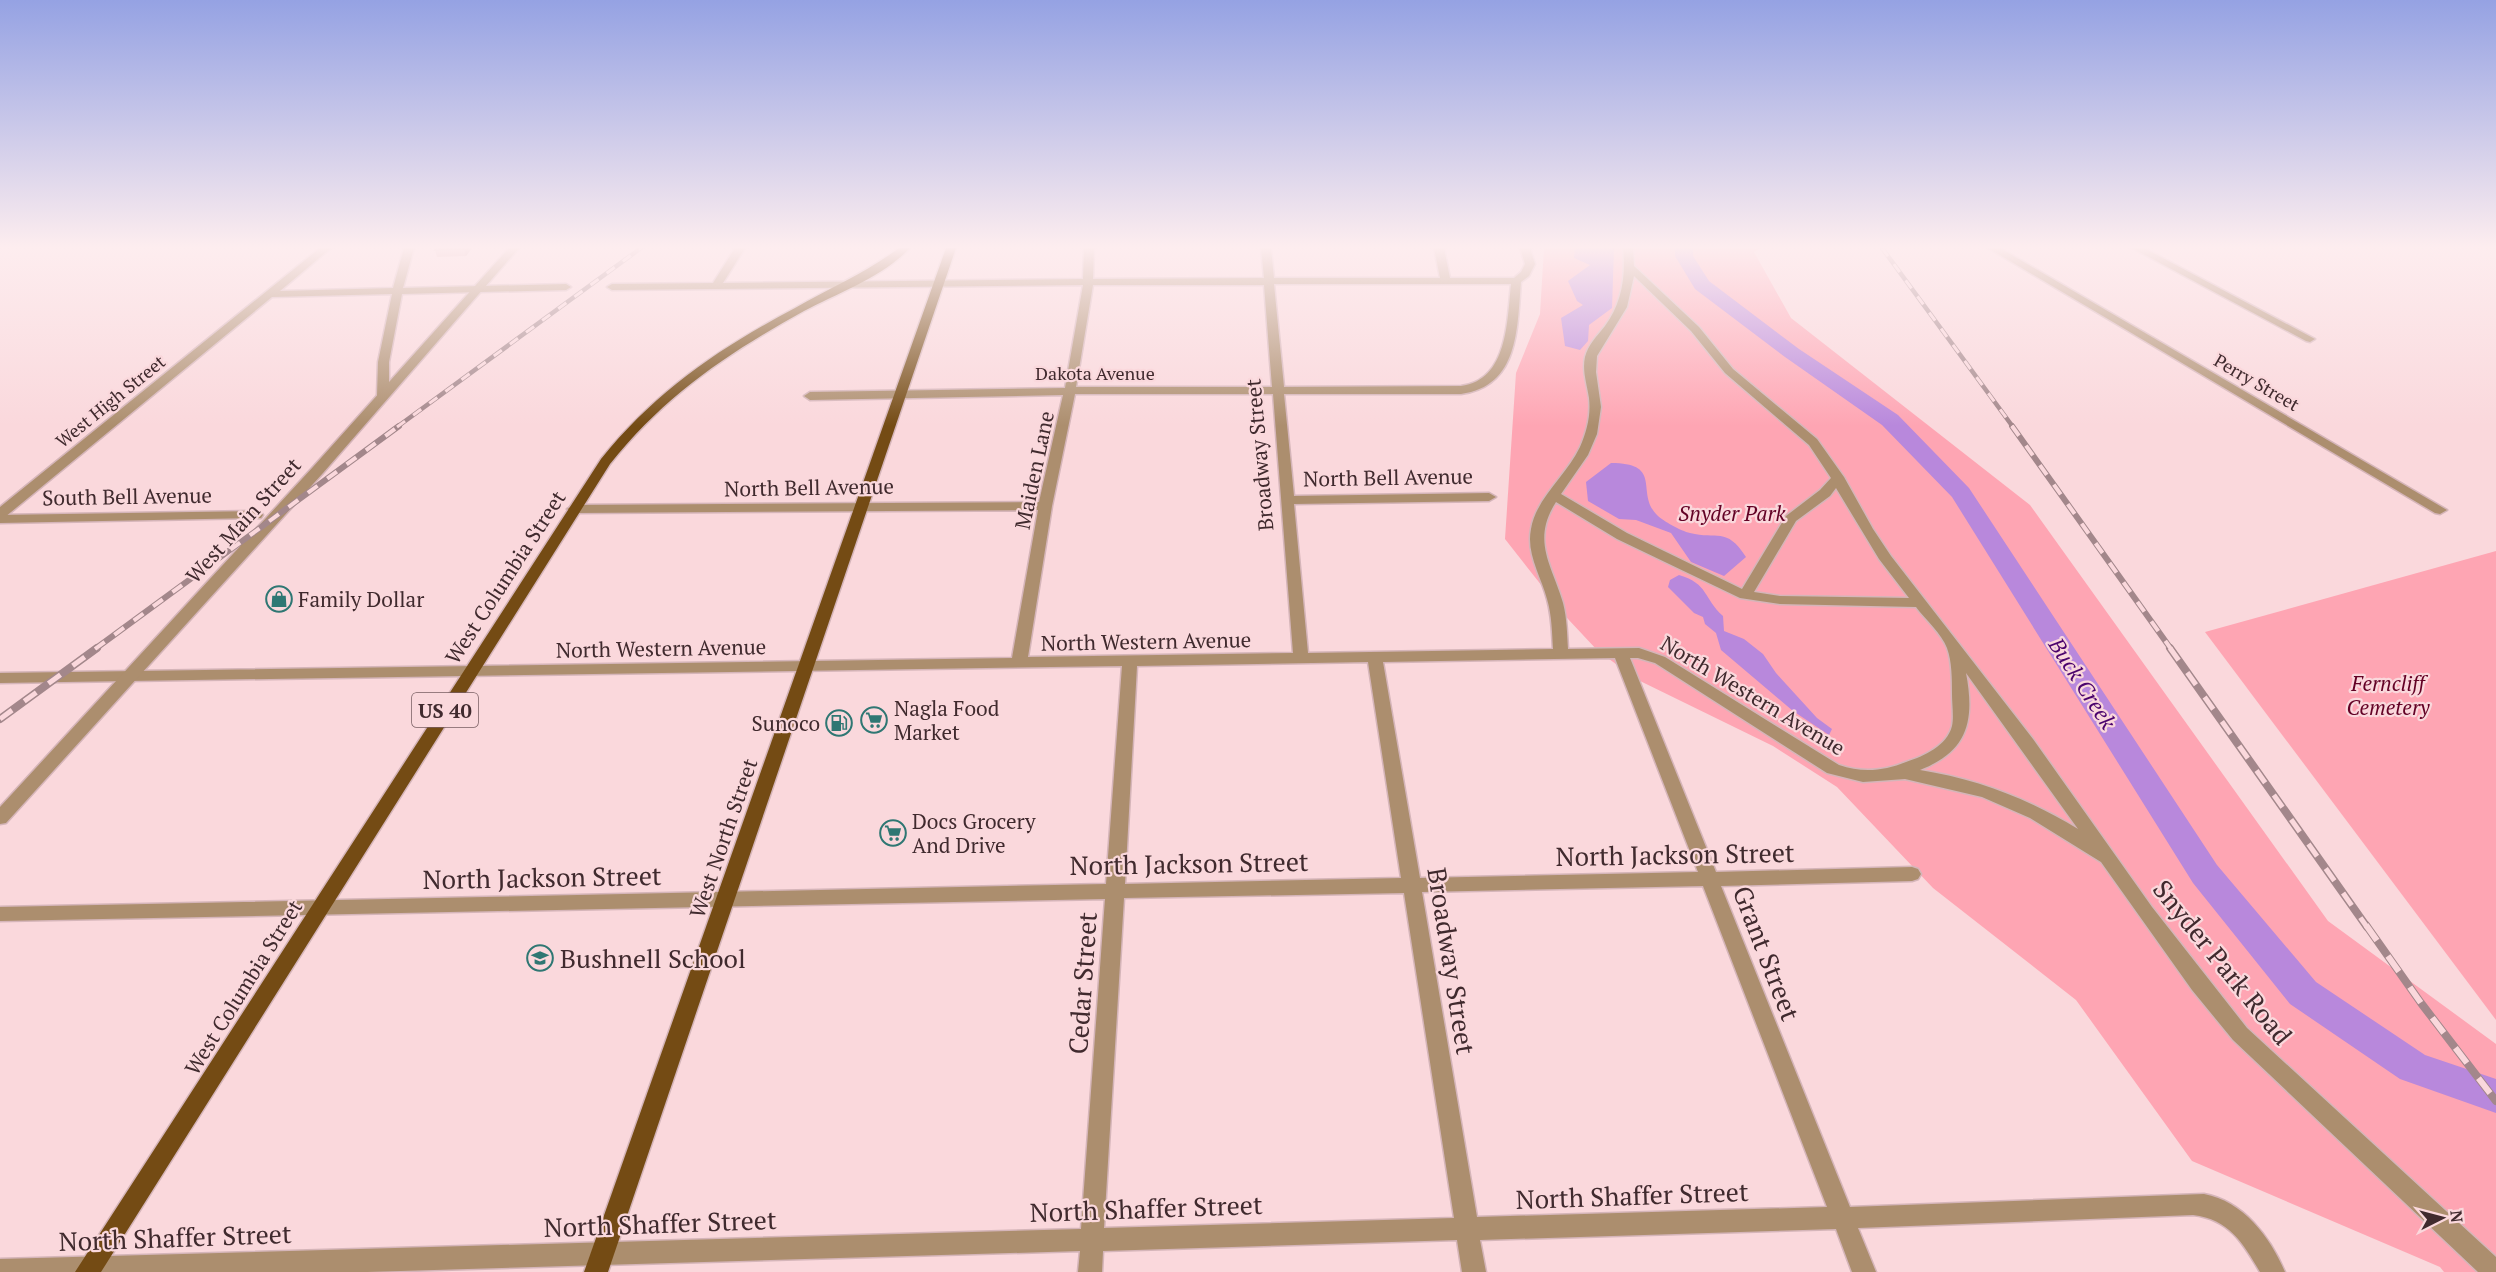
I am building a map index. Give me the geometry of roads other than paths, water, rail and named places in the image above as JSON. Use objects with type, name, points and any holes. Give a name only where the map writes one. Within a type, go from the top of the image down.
[{"type":"main road","name":"West Columbia Street","points":[[88,1270],[469,672],[624,436],[657,402],[725,352],[805,307]]},
{"type":"main road","name":"West North Street","points":[[600,1262],[930,307]]},
{"type":"street","name":"West High Street","points":[[0,514],[254,307]]},
{"type":"street","points":[[383,396],[381,379],[395,307]]},
{"type":"street","name":"West Main Street","points":[[0,818],[130,677],[462,307]]},
{"type":"street","name":"Maiden Lane","points":[[1019,664],[1045,506],[1070,391],[1083,307]]},
{"type":"street","name":"Broadway Street","points":[[1271,307],[1301,659]]},
{"type":"street","name":"Dakota Avenue","points":[[810,396],[1070,391],[1461,390],[1478,387],[1487,382],[1505,358],[1509,346],[1513,307]]},
{"type":"street","points":[[1561,655],[1555,601],[1538,555],[1536,540],[1542,517],[1571,475],[1593,430],[1596,412],[1589,368],[1591,356],[1621,307]]},
{"type":"street","name":"Snyder Park Road","points":[[1672,307],[1695,329],[1729,371],[1780,411],[1813,442],[1838,477],[1866,530],[2027,744],[2199,984],[2240,1034],[2495,1272]]},
{"type":"street","name":"Perry Street","points":[[2095,307],[2440,510]]},
{"type":"street","points":[[2250,307],[2310,339]]},
{"type":"street","points":[[1745,595],[1791,519],[1825,493],[1838,477]]},
{"type":"street","points":[[1555,496],[1660,556],[1745,595],[1779,600],[1919,603]]},
{"type":"street","name":"North Bell Avenue","points":[[1287,500],[1489,497]]},
{"type":"street","name":"North Bell Avenue","points":[[574,509],[1045,506]]},
{"type":"street","name":"South Bell Avenue","points":[[0,519],[256,515]]},
{"type":"street","name":"Snyder Park Road","points":[[1899,772],[1929,760],[1943,751],[1953,740],[1960,726],[1960,681],[1953,646]]},
{"type":"street","name":"North Western Avenue","points":[[0,678],[1639,653],[1660,660],[1833,769],[1862,776],[1899,772],[1934,777],[1998,795],[2051,820],[2109,859]]},
{"type":"street","name":"Grant Street","points":[[1621,654],[1864,1272]]},
{"type":"street","name":"Broadway Street","points":[[1375,658],[1474,1272]]},
{"type":"street","name":"Cedar Street","points":[[1090,1272],[1130,662]]},
{"type":"street","name":"North Jackson Street","points":[[0,914],[1867,876],[1912,873]]},
{"type":"street","name":"North Shaffer Street","points":[[0,1271],[600,1262],[1092,1238],[1843,1218],[2193,1204],[2219,1209],[2235,1220],[2247,1232],[2271,1268]]},
{"type":"waterway","name":"Buck Creek","points":[[1732,307],[1792,353],[1890,420],[1961,493],[2205,874],[2303,993],[2413,1067],[2496,1096]]},
{"type":"railway","points":[[397,427],[560,307]]},
{"type":"railway","points":[[1925,307],[2013,427]]},
{"type":"railway","points":[[95,649],[399,426]]},
{"type":"railway","points":[[2012,426],[2171,649]]},
{"type":"railway","points":[[0,719],[97,648]]},
{"type":"railway","points":[[2170,648],[2367,927]]},
{"type":"railway","points":[[2366,925],[2421,1003],[2496,1101]]},
{"type":"place","name":"Family Dollar","points":[[279,599]]},
{"type":"place","name":"Nagla Food Market","points":[[874,720]]},
{"type":"place","name":"Sunoco","points":[[839,723]]},
{"type":"place","name":"Docs Grocery And Drive","points":[[893,833]]},
{"type":"place","name":"Bushnell School","points":[[540,958]]},
{"type":"park label","name":"Snyder Park","points":[[1732,513]]},
{"type":"park label","name":"Ferncliff Cemetery","points":[[2388,695]]}]
